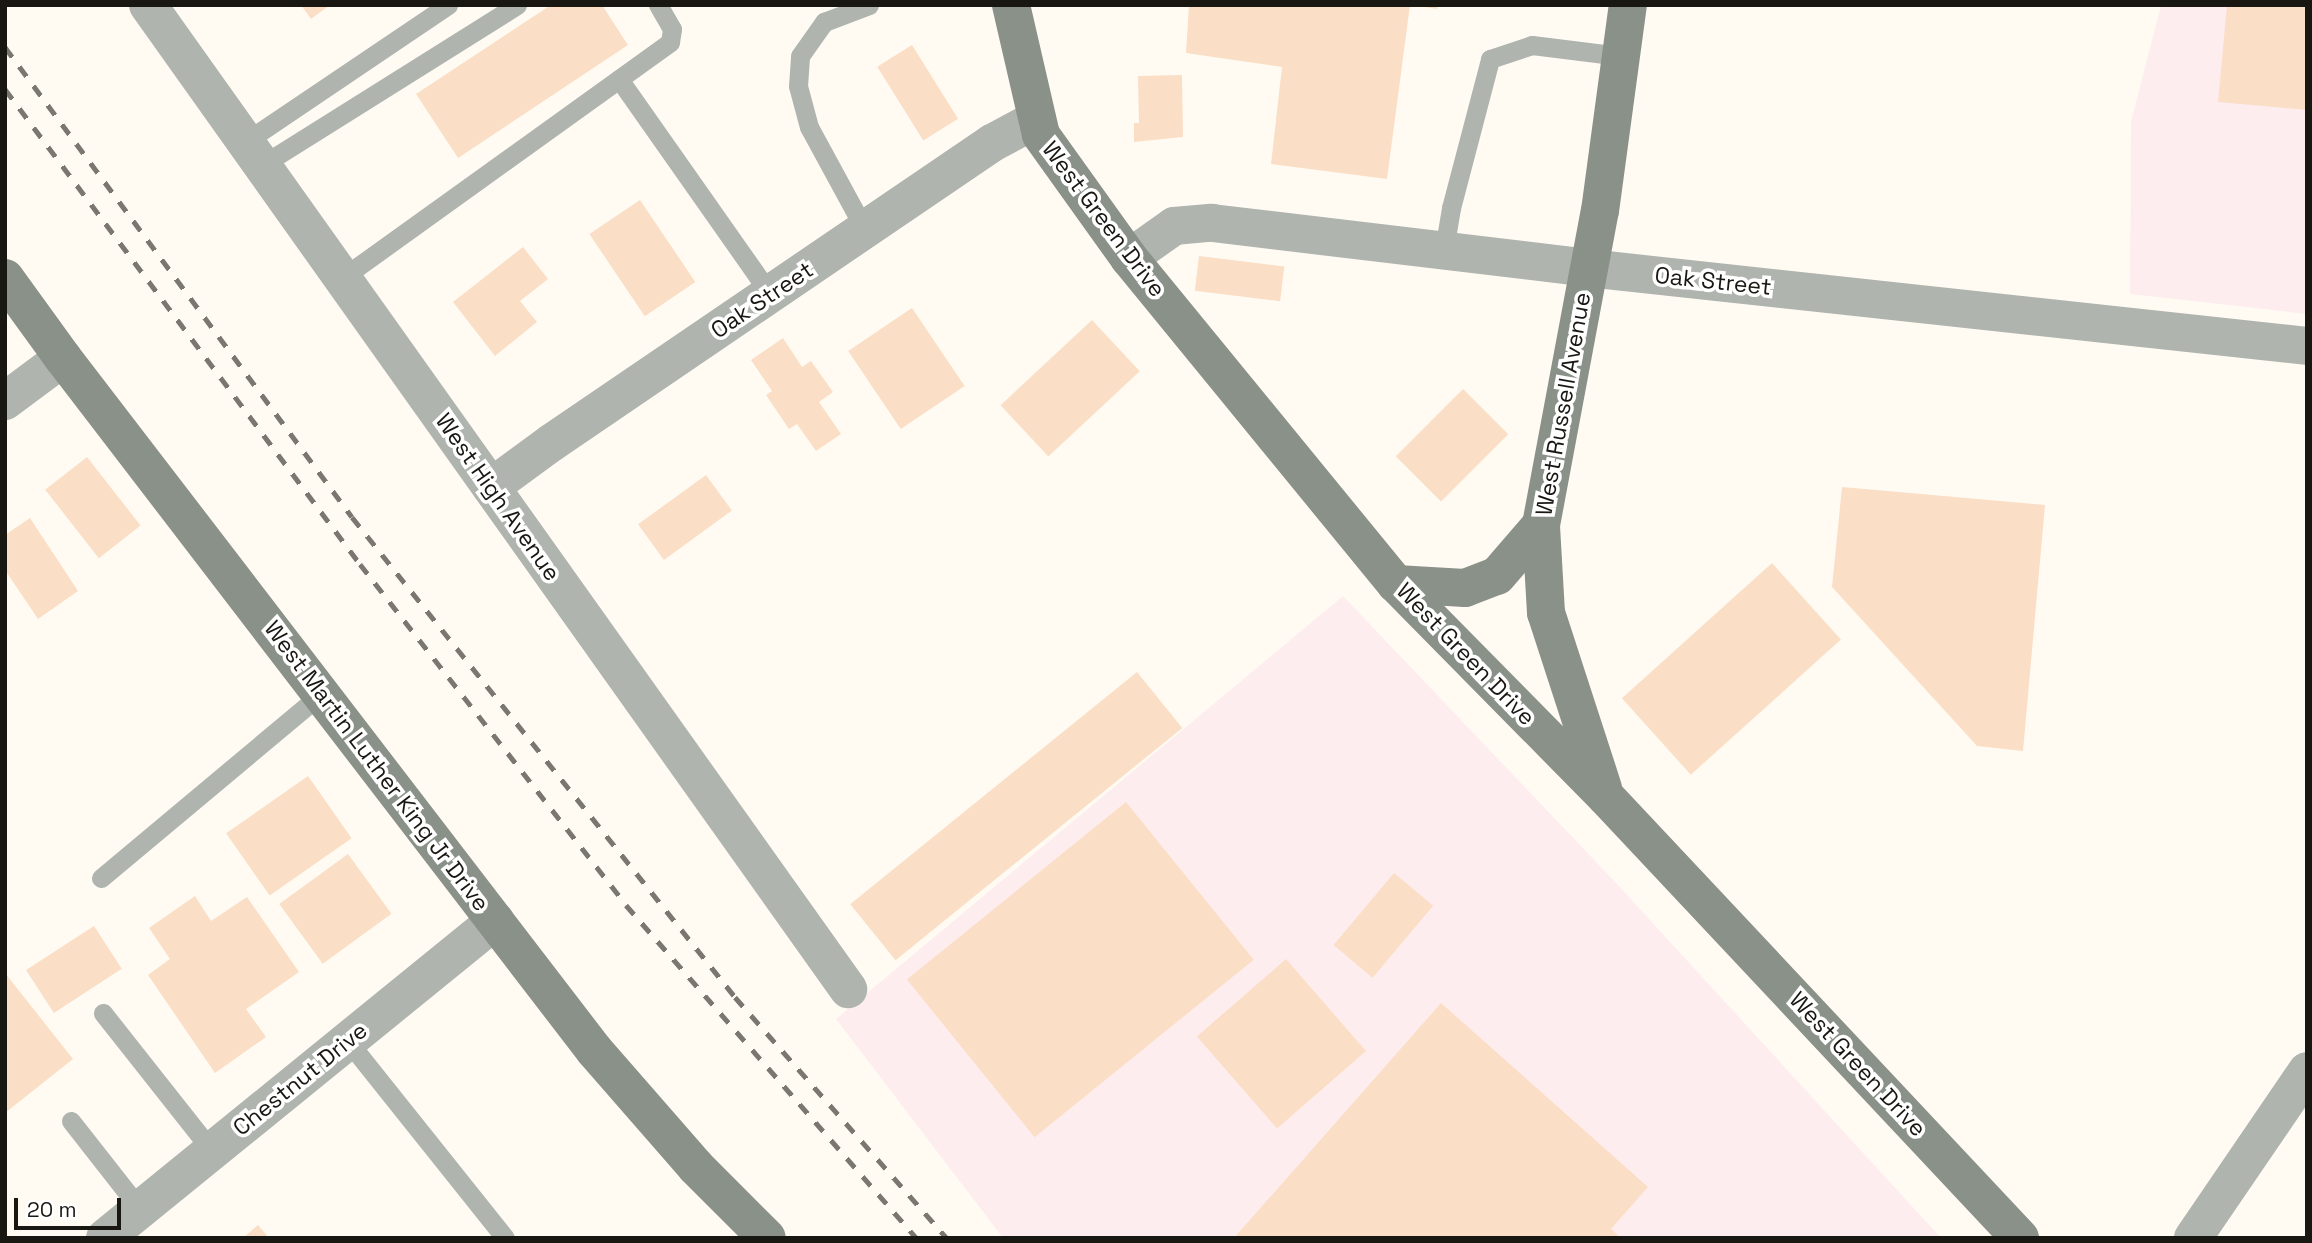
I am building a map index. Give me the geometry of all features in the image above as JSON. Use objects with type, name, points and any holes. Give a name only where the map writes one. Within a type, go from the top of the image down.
[{"type":"main road","name":"West Green Drive","points":[[1011,5],[1041,135],[1129,258],[1396,584],[1605,797],[2020,1238]]},
{"type":"main road","name":"West Russell Avenue","points":[[1605,797],[1546,613],[1541,525],[1600,211],[1628,5]]},
{"type":"main road","name":"West Martin Luther King Jr Drive","points":[[5,278],[63,358],[594,1050],[696,1167],[767,1238]]},
{"type":"main road","points":[[1396,584],[1465,588],[1497,576],[1541,525]]},
{"type":"street","name":"West High Avenue","points":[[148,5],[848,989]]},
{"type":"street","name":"Oak Street","points":[[491,487],[992,143],[1037,119]]},
{"type":"street","name":"Oak Street","points":[[1129,258],[1174,226],[1212,223],[1588,268],[2307,346]]},
{"type":"street","points":[[5,401],[63,358]]},
{"type":"street","name":"Chestnut Drive","points":[[105,1238],[495,921]]},
{"type":"street","points":[[2193,1238],[2307,1071]]},
{"type":"lane","points":[[254,154],[517,5]]},
{"type":"lane","points":[[342,278],[670,42],[673,29],[658,5]]},
{"type":"lane","points":[[865,230],[809,127],[798,86],[800,56],[824,22],[869,5]]},
{"type":"lane","points":[[254,154],[447,6]]},
{"type":"lane","points":[[1444,250],[1451,208],[1490,59],[1532,45],[1620,56]]},
{"type":"lane","points":[[619,79],[769,294]]},
{"type":"lane","points":[[101,878],[322,693]]},
{"type":"lane","points":[[103,1013],[212,1151]]},
{"type":"lane","points":[[347,1040],[505,1238]]},
{"type":"lane","points":[[71,1121],[140,1209]]},
{"type":"shaded area","points":[[2161,5],[2307,5],[2307,314],[2130,294],[2131,122]]},
{"type":"shaded area","points":[[1343,596],[1617,884],[1941,1238],[1003,1238],[836,1019]]},
{"type":"building","points":[[301,5],[330,5],[311,19]]},
{"type":"building","points":[[551,5],[602,5],[628,45],[458,158],[416,94]]},
{"type":"building","points":[[1189,5],[1410,5],[1387,179],[1271,164],[1282,67],[1186,53]]},
{"type":"building","points":[[1413,5],[1437,5],[1437,9]]},
{"type":"building","points":[[2227,5],[2307,5],[2307,110],[2218,102]]},
{"type":"building","points":[[912,45],[958,119],[923,141],[877,67]]},
{"type":"building","points":[[1182,75],[1183,137],[1134,142],[1134,123],[1139,123],[1138,76]]},
{"type":"building","points":[[640,200],[695,282],[645,316],[589,234]]},
{"type":"building","points":[[523,247],[548,279],[520,301],[537,322],[495,356],[453,302]]},
{"type":"building","points":[[1199,256],[1284,266],[1280,301],[1195,291]]},
{"type":"building","points":[[912,308],[965,386],[901,429],[848,351]]},
{"type":"building","points":[[1092,320],[1140,371],[1048,456],[1001,405]]},
{"type":"building","points":[[783,338],[802,367],[811,361],[833,392],[819,402],[841,434],[816,451],[797,424],[789,429],[766,395],[772,391],[751,360]]},
{"type":"building","points":[[1463,389],[1508,434],[1441,501],[1396,456]]},
{"type":"building","points":[[87,457],[141,526],[99,558],[45,490]]},
{"type":"building","points":[[706,475],[732,511],[664,560],[638,524]]},
{"type":"building","points":[[1842,487],[2045,505],[2023,751],[1977,746],[1832,587]]},
{"type":"building","points":[[30,518],[78,591],[38,619],[5,570],[5,535]]},
{"type":"building","points":[[1772,563],[1841,640],[1691,775],[1622,698]]},
{"type":"building","points":[[1137,672],[1182,728],[896,960],[850,904]]},
{"type":"building","points":[[308,776],[352,838],[270,896],[226,833]]},
{"type":"building","points":[[1126,802],[1254,960],[1035,1137],[907,979]]},
{"type":"building","points":[[348,854],[391,914],[323,964],[279,904]]},
{"type":"building","points":[[1394,873],[1433,906],[1373,978],[1334,945]]},
{"type":"building","points":[[195,896],[211,921],[247,897],[299,972],[246,1009],[266,1037],[215,1073],[148,975],[170,959],[149,928]]},
{"type":"building","points":[[94,926],[122,969],[54,1013],[26,970]]},
{"type":"building","points":[[1286,959],[1366,1051],[1277,1128],[1197,1036]]},
{"type":"building","points":[[5,973],[73,1059],[5,1113]]},
{"type":"building","points":[[1441,1003],[1648,1187],[1611,1229],[1621,1238],[1234,1238]]},
{"type":"building","points":[[258,1225],[269,1238],[243,1238]]},
{"type":"railway","points":[[5,47],[352,517],[735,997],[947,1238]]},
{"type":"railway","points":[[5,89],[360,564],[626,905],[917,1238]]}]
